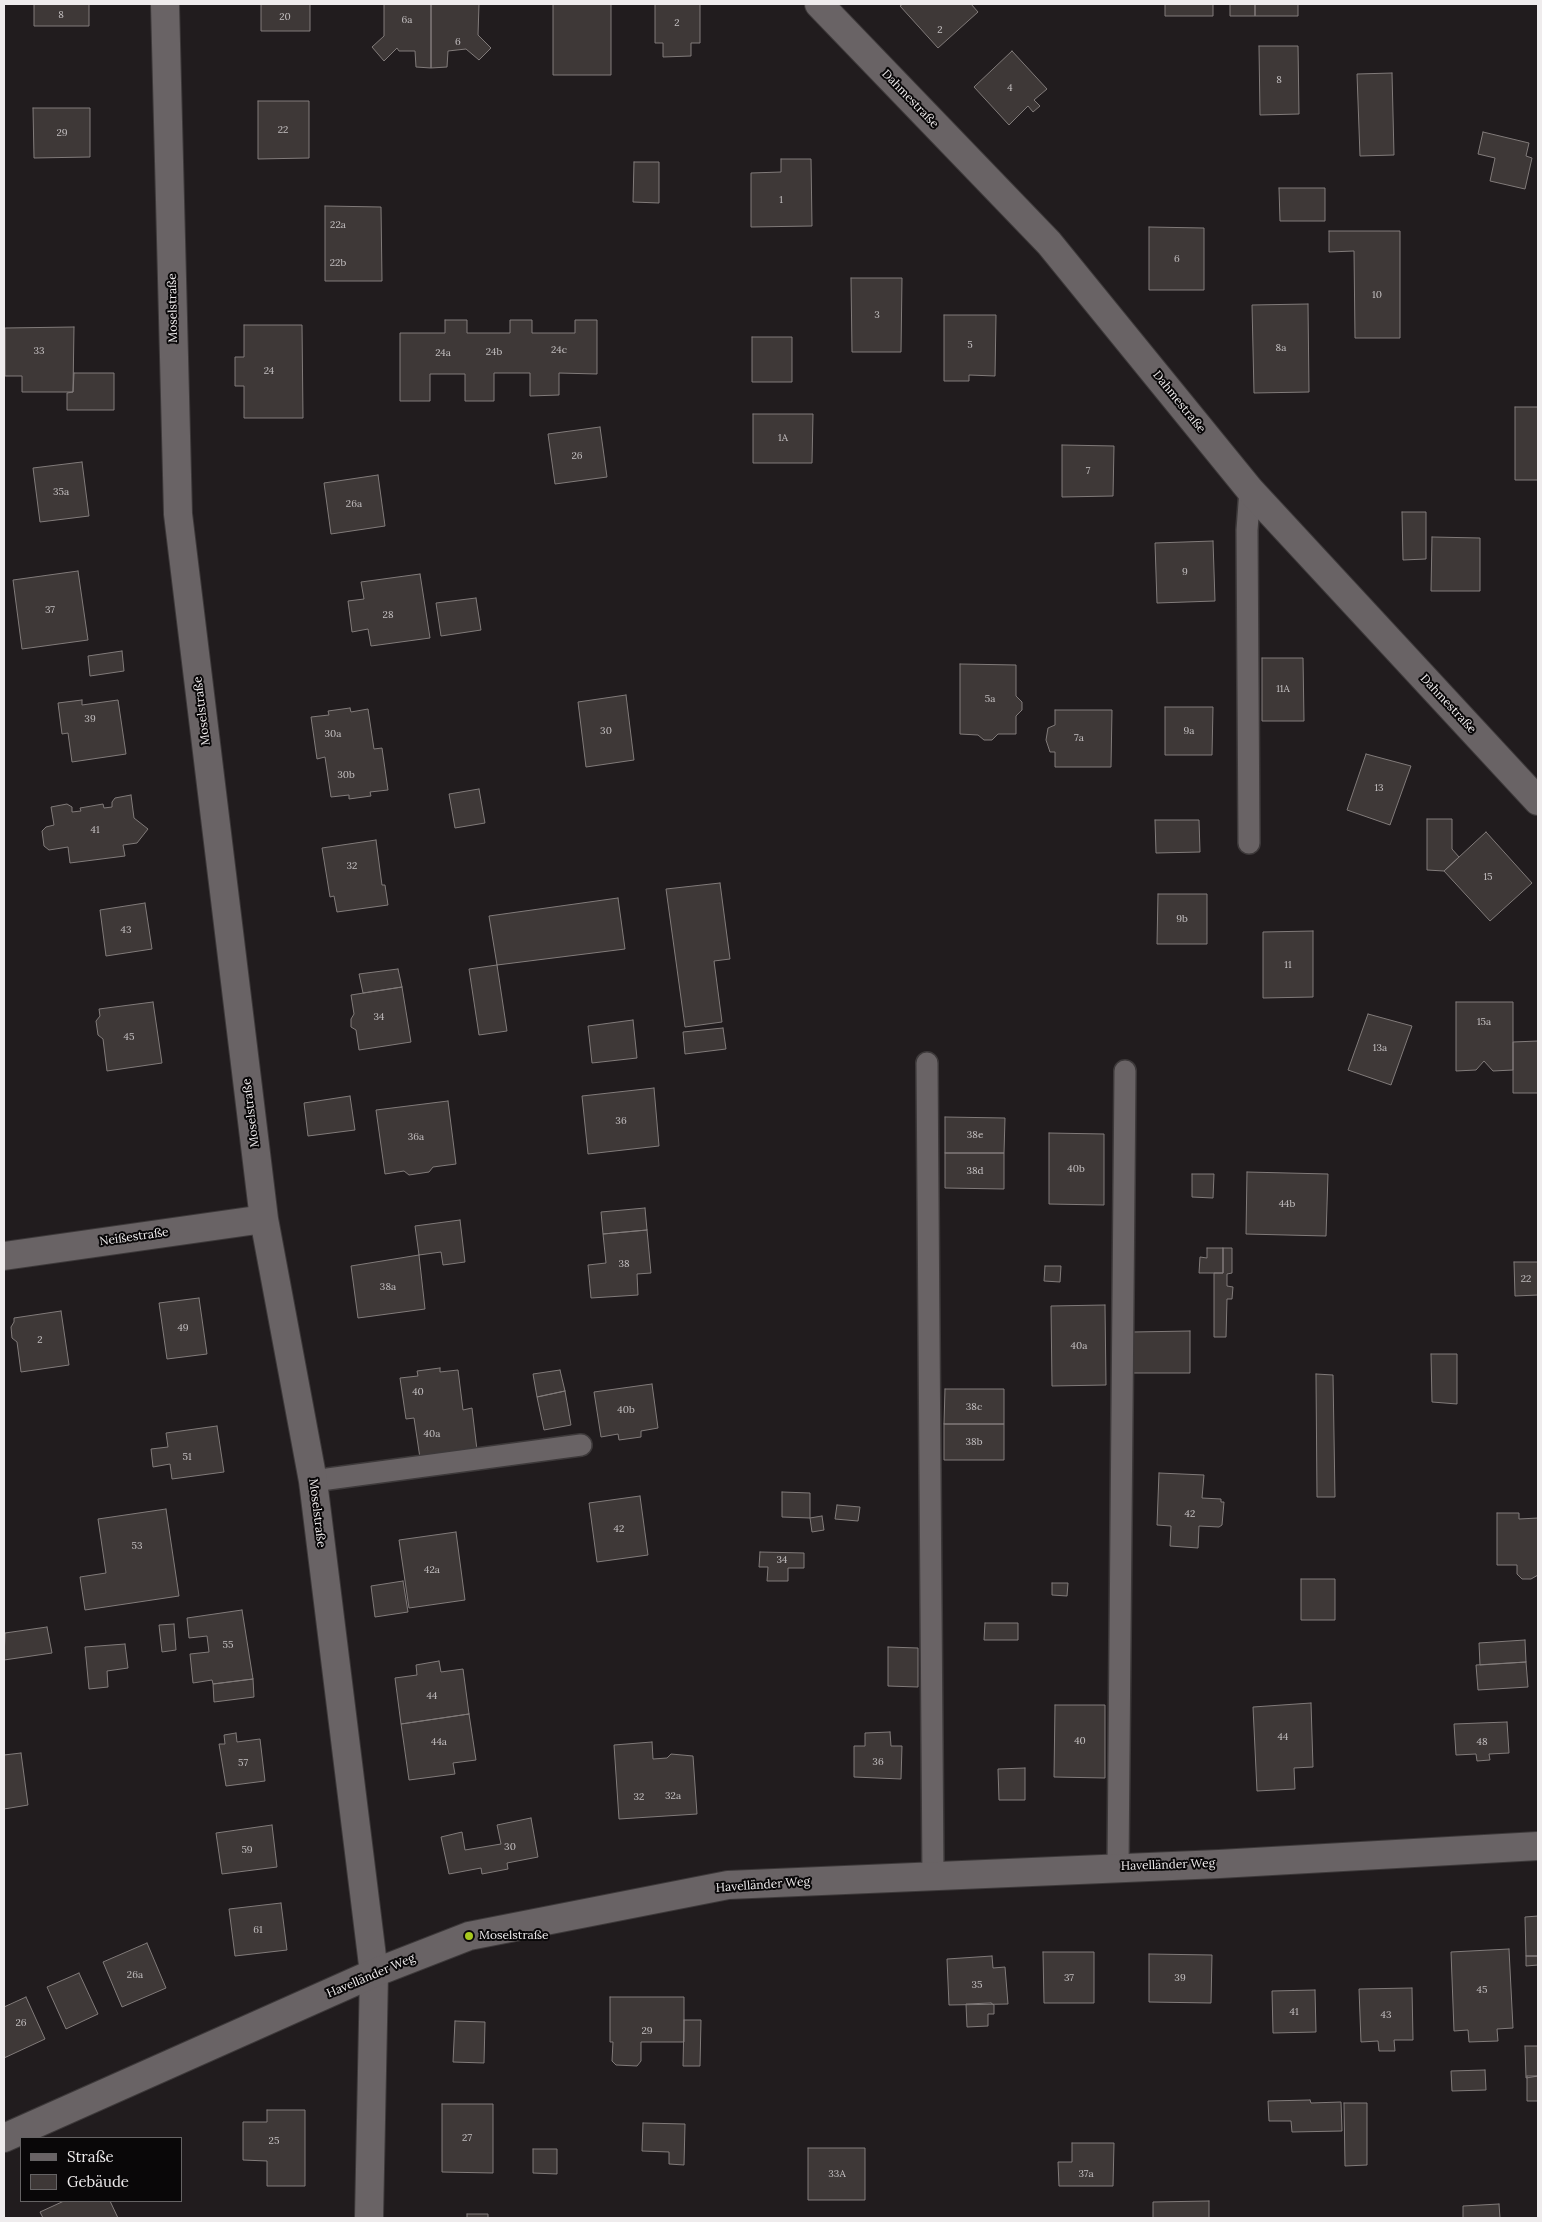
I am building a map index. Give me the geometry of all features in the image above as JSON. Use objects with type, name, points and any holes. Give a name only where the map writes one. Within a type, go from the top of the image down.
[{"type":"street","name":"Moselstraße","points":[[165,4],[178,514],[264,1219],[313,1482],[374,1973],[369,2218]]},
{"type":"street","name":"Dahmestraße","points":[[819,4],[1049,243],[1250,490],[1538,801]]},
{"type":"street","name":"Neißestraße","points":[[4,1256],[264,1219]]},
{"type":"street","name":"Havelländer Weg","points":[[4,2138],[374,1973],[469,1936],[728,1885],[933,1877],[1538,1846]]},
{"type":"lane","points":[[1249,843],[1248,530],[1250,490]]},
{"type":"lane","points":[[927,1063],[933,1877]]},
{"type":"lane","points":[[1118,1867],[1125,1071]]},
{"type":"lane","points":[[313,1482],[580,1445]]},
{"type":"building","points":[[34,4],[89,4],[89,26],[34,26]]},
{"type":"building","points":[[261,4],[310,4],[310,31],[261,31]]},
{"type":"building","points":[[384,4],[431,4],[431,68],[416,67],[415,51],[399,51],[397,48],[384,61],[372,47],[384,36]]},
{"type":"building","points":[[431,4],[479,4],[478,35],[491,48],[479,60],[466,49],[448,51],[447,67],[431,68]]},
{"type":"building","points":[[553,4],[611,4],[611,75],[553,75]]},
{"type":"building","points":[[655,4],[700,4],[700,43],[691,43],[691,56],[663,57],[663,43],[655,43]]},
{"type":"building","points":[[903,4],[971,4],[978,12],[938,48],[900,6]]},
{"type":"building","points":[[1165,4],[1213,4],[1213,16],[1165,16]]},
{"type":"building","points":[[1230,4],[1255,4],[1255,16],[1230,16]]},
{"type":"building","points":[[1255,4],[1298,4],[1298,16],[1255,16]]},
{"type":"building","points":[[1259,46],[1298,46],[1299,114],[1260,115]]},
{"type":"building","points":[[1012,51],[1047,89],[1034,100],[1040,106],[1033,112],[1028,106],[1009,125],[974,87]]},
{"type":"building","points":[[1392,73],[1394,155],[1360,156],[1357,74]]},
{"type":"building","points":[[258,101],[309,101],[309,158],[258,159]]},
{"type":"building","points":[[33,108],[90,108],[90,157],[34,158]]},
{"type":"building","points":[[1483,132],[1529,143],[1526,156],[1532,158],[1525,189],[1490,181],[1495,158],[1478,154]]},
{"type":"building","points":[[781,159],[811,159],[812,226],[751,227],[751,173],[781,172]]},
{"type":"building","points":[[634,162],[659,162],[659,203],[633,202]]},
{"type":"building","points":[[1279,188],[1325,188],[1325,221],[1280,221]]},
{"type":"building","points":[[325,206],[381,207],[382,281],[325,281]]},
{"type":"building","points":[[1149,227],[1204,228],[1204,290],[1149,290]]},
{"type":"building","points":[[1329,231],[1400,231],[1400,338],[1355,338],[1354,251],[1329,252]]},
{"type":"building","points":[[851,278],[902,278],[901,352],[852,352]]},
{"type":"building","points":[[1308,304],[1309,392],[1254,393],[1252,305]]},
{"type":"building","points":[[944,315],[996,315],[995,376],[969,375],[969,381],[944,381]]},
{"type":"building","points":[[445,320],[467,320],[467,333],[510,333],[510,320],[532,320],[532,333],[575,333],[575,320],[597,320],[597,374],[559,373],[559,395],[530,396],[530,373],[494,373],[494,401],[465,401],[465,374],[430,374],[430,401],[400,401],[400,333],[445,333]]},
{"type":"building","points":[[244,325],[302,325],[303,418],[244,418],[244,386],[235,386],[235,357],[244,357]]},
{"type":"building","points":[[74,327],[73,392],[22,392],[22,376],[5,376],[5,328]]},
{"type":"building","points":[[752,337],[792,337],[792,382],[752,382]]},
{"type":"building","points":[[74,373],[114,373],[114,410],[67,410],[67,393],[73,392]]},
{"type":"building","points":[[1515,407],[1538,407],[1538,480],[1515,480]]},
{"type":"building","points":[[753,414],[813,414],[812,463],[753,463]]},
{"type":"building","points":[[600,427],[607,477],[555,484],[548,434]]},
{"type":"building","points":[[1062,445],[1114,446],[1113,496],[1062,497]]},
{"type":"building","points":[[82,462],[89,516],[40,522],[33,468]]},
{"type":"building","points":[[378,475],[385,526],[331,534],[324,483]]},
{"type":"building","points":[[1402,512],[1426,512],[1426,559],[1403,560]]},
{"type":"building","points":[[1432,537],[1480,538],[1480,591],[1431,591]]},
{"type":"building","points":[[1213,541],[1215,601],[1157,603],[1155,543]]},
{"type":"building","points":[[78,571],[88,640],[22,649],[13,580]]},
{"type":"building","points":[[420,574],[430,638],[371,646],[368,629],[352,632],[348,601],[364,599],[361,582]]},
{"type":"building","points":[[476,598],[481,630],[441,636],[436,603]]},
{"type":"building","points":[[122,651],[124,671],[90,676],[88,656]]},
{"type":"building","points":[[1262,658],[1303,658],[1304,721],[1262,721]]},
{"type":"building","points":[[960,664],[1016,665],[1016,696],[1022,702],[1022,710],[1016,716],[1016,734],[998,734],[992,740],[984,740],[978,735],[960,734]]},
{"type":"building","points":[[626,695],[634,760],[586,767],[578,702]]},
{"type":"building","points":[[82,700],[82,705],[118,700],[126,754],[72,762],[68,733],[62,734],[58,703]]},
{"type":"building","points":[[1165,707],[1213,707],[1212,755],[1165,755]]},
{"type":"building","points":[[350,708],[351,712],[368,709],[374,749],[382,748],[388,790],[370,792],[371,796],[349,799],[349,795],[331,797],[325,757],[317,759],[311,717],[329,715],[328,711]]},
{"type":"building","points":[[1055,710],[1112,710],[1111,767],[1055,767],[1055,752],[1050,752],[1046,740],[1048,728],[1055,725]]},
{"type":"building","points":[[1366,754],[1411,766],[1390,825],[1347,810]]},
{"type":"building","points":[[479,789],[485,823],[455,828],[449,794]]},
{"type":"building","points":[[131,795],[134,818],[148,829],[137,843],[123,845],[125,856],[70,863],[68,847],[49,850],[44,846],[42,831],[46,827],[54,825],[51,807],[67,804],[72,807],[72,812],[81,811],[80,808],[103,804],[104,808],[112,807],[112,802],[115,798]]},
{"type":"building","points":[[1427,819],[1452,819],[1452,849],[1459,857],[1444,871],[1427,870]]},
{"type":"building","points":[[1155,820],[1199,820],[1200,852],[1156,853]]},
{"type":"building","points":[[1486,832],[1532,883],[1490,921],[1444,871]]},
{"type":"building","points":[[376,840],[382,885],[385,885],[388,905],[337,912],[334,896],[330,897],[322,848]]},
{"type":"building","points":[[720,883],[730,959],[714,961],[722,1022],[685,1027],[666,889]]},
{"type":"building","points":[[1158,894],[1207,894],[1207,944],[1157,944]]},
{"type":"building","points":[[618,898],[625,949],[497,965],[489,916]]},
{"type":"building","points":[[145,903],[152,949],[106,956],[100,910]]},
{"type":"building","points":[[1313,931],[1313,997],[1263,998],[1263,932]]},
{"type":"building","points":[[497,965],[507,1031],[479,1035],[469,969]]},
{"type":"building","points":[[398,969],[402,987],[363,993],[359,974]]},
{"type":"building","points":[[402,987],[411,1042],[359,1050],[356,1030],[351,1027],[351,1019],[354,1014],[351,995]]},
{"type":"building","points":[[153,1002],[162,1063],[107,1071],[103,1039],[98,1035],[96,1021],[100,1016],[99,1009]]},
{"type":"building","points":[[1456,1002],[1513,1002],[1513,1070],[1493,1071],[1484,1061],[1476,1070],[1456,1071]]},
{"type":"building","points":[[1368,1014],[1412,1026],[1391,1085],[1348,1070]]},
{"type":"building","points":[[633,1020],[637,1058],[592,1063],[588,1026]]},
{"type":"building","points":[[723,1028],[726,1049],[685,1054],[683,1032]]},
{"type":"building","points":[[1538,1041],[1538,1093],[1513,1093],[1513,1042]]},
{"type":"building","points":[[654,1088],[659,1146],[588,1154],[582,1096]]},
{"type":"building","points":[[350,1096],[355,1130],[308,1136],[304,1103]]},
{"type":"building","points":[[448,1101],[456,1164],[433,1167],[429,1172],[409,1175],[404,1171],[385,1174],[376,1110]]},
{"type":"building","points":[[945,1117],[1005,1118],[1004,1153],[945,1153]]},
{"type":"building","points":[[1049,1133],[1104,1134],[1104,1205],[1049,1204]]},
{"type":"building","points":[[945,1153],[1004,1153],[1004,1189],[945,1188]]},
{"type":"building","points":[[1247,1172],[1328,1174],[1326,1236],[1246,1234]]},
{"type":"building","points":[[1192,1174],[1214,1174],[1213,1198],[1192,1197]]},
{"type":"building","points":[[645,1208],[647,1230],[603,1234],[601,1212]]},
{"type":"building","points":[[460,1220],[465,1262],[443,1265],[441,1252],[419,1255],[415,1226]]},
{"type":"building","points":[[647,1230],[651,1273],[637,1274],[638,1295],[591,1298],[588,1265],[606,1263],[603,1234]]},
{"type":"building","points":[[1207,1248],[1223,1248],[1223,1273],[1199,1273],[1200,1257],[1207,1258]]},
{"type":"building","points":[[1223,1248],[1232,1248],[1232,1273],[1227,1274],[1227,1286],[1233,1287],[1232,1299],[1227,1299],[1226,1337],[1214,1337],[1214,1273],[1223,1273]]},
{"type":"building","points":[[419,1255],[425,1309],[358,1318],[351,1266]]},
{"type":"building","points":[[1514,1262],[1538,1262],[1538,1295],[1515,1296]]},
{"type":"building","points":[[1045,1266],[1061,1266],[1060,1282],[1044,1281]]},
{"type":"building","points":[[199,1298],[207,1354],[167,1359],[159,1303]]},
{"type":"building","points":[[1105,1305],[1106,1385],[1052,1386],[1051,1306]]},
{"type":"building","points":[[61,1311],[69,1365],[21,1372],[17,1342],[12,1338],[11,1327],[14,1318]]},
{"type":"building","points":[[1190,1331],[1190,1373],[1133,1373],[1133,1332]]},
{"type":"building","points":[[1431,1354],[1457,1354],[1457,1404],[1432,1402]]},
{"type":"building","points":[[440,1368],[440,1372],[458,1370],[463,1410],[472,1408],[477,1450],[420,1458],[414,1418],[406,1419],[400,1378],[418,1376],[417,1371]]},
{"type":"building","points":[[560,1370],[565,1391],[537,1397],[533,1374]]},
{"type":"building","points":[[1316,1374],[1333,1375],[1335,1497],[1317,1497]]},
{"type":"building","points":[[652,1384],[658,1428],[641,1431],[641,1437],[619,1440],[618,1434],[601,1437],[594,1392]]},
{"type":"building","points":[[945,1389],[1004,1389],[1004,1424],[944,1424]]},
{"type":"building","points":[[565,1391],[571,1425],[544,1430],[537,1397]]},
{"type":"building","points":[[944,1424],[1004,1424],[1004,1460],[944,1460]]},
{"type":"building","points":[[217,1426],[224,1472],[172,1479],[170,1464],[153,1467],[151,1449],[168,1447],[166,1433]]},
{"type":"building","points":[[1159,1473],[1204,1475],[1202,1498],[1221,1499],[1221,1502],[1224,1502],[1222,1525],[1219,1527],[1199,1526],[1198,1548],[1170,1546],[1171,1526],[1157,1525]]},
{"type":"building","points":[[782,1492],[810,1493],[810,1518],[782,1517]]},
{"type":"building","points":[[640,1496],[648,1555],[597,1562],[589,1503]]},
{"type":"building","points":[[837,1505],[860,1507],[858,1521],[835,1519]]},
{"type":"building","points":[[166,1509],[179,1596],[85,1610],[80,1577],[106,1573],[98,1519]]},
{"type":"building","points":[[1497,1513],[1519,1513],[1519,1519],[1538,1518],[1538,1575],[1531,1579],[1522,1579],[1517,1574],[1517,1565],[1497,1565]]},
{"type":"building","points":[[822,1516],[824,1530],[812,1532],[810,1518]]},
{"type":"building","points":[[456,1532],[465,1600],[409,1608],[399,1540]]},
{"type":"building","points":[[760,1552],[804,1553],[804,1568],[788,1568],[788,1581],[767,1581],[768,1567],[759,1567]]},
{"type":"building","points":[[1301,1579],[1335,1579],[1335,1620],[1301,1620]]},
{"type":"building","points":[[403,1581],[408,1612],[375,1617],[371,1586]]},
{"type":"building","points":[[1052,1583],[1068,1583],[1067,1596],[1052,1595]]},
{"type":"building","points":[[242,1610],[253,1679],[213,1684],[212,1680],[193,1683],[190,1654],[209,1652],[207,1636],[189,1638],[187,1618]]},
{"type":"building","points":[[985,1623],[1018,1623],[1018,1640],[984,1640]]},
{"type":"building","points":[[174,1624],[176,1650],[162,1652],[159,1625]]},
{"type":"building","points":[[47,1627],[52,1653],[4,1660],[5,1633]]},
{"type":"building","points":[[1525,1640],[1526,1662],[1480,1665],[1479,1643]]},
{"type":"building","points":[[125,1644],[128,1668],[107,1671],[108,1687],[89,1689],[85,1647]]},
{"type":"building","points":[[888,1647],[918,1648],[918,1687],[888,1686]]},
{"type":"building","points":[[439,1661],[441,1672],[463,1669],[469,1714],[401,1724],[395,1678],[417,1675],[416,1665]]},
{"type":"building","points":[[1526,1662],[1528,1687],[1478,1690],[1476,1665]]},
{"type":"building","points":[[253,1679],[254,1697],[214,1702],[213,1684]]},
{"type":"building","points":[[1311,1703],[1313,1767],[1294,1768],[1295,1789],[1257,1791],[1253,1707]]},
{"type":"building","points":[[1055,1705],[1105,1705],[1105,1778],[1054,1777]]},
{"type":"building","points":[[469,1714],[476,1760],[453,1763],[455,1774],[409,1780],[401,1724]]},
{"type":"building","points":[[1507,1722],[1509,1753],[1489,1754],[1490,1760],[1477,1761],[1476,1754],[1456,1755],[1454,1724]]},
{"type":"building","points":[[890,1732],[891,1746],[902,1746],[901,1779],[854,1777],[854,1746],[865,1746],[865,1733]]},
{"type":"building","points":[[236,1733],[237,1742],[260,1739],[265,1781],[226,1786],[219,1744],[225,1744],[224,1735]]},
{"type":"building","points":[[652,1742],[653,1759],[667,1758],[671,1754],[693,1756],[697,1814],[619,1819],[614,1745]]},
{"type":"building","points":[[21,1753],[28,1805],[4,1809],[4,1755]]},
{"type":"building","points":[[1025,1768],[1025,1800],[999,1800],[998,1769]]},
{"type":"building","points":[[531,1818],[538,1857],[507,1863],[508,1869],[482,1874],[481,1868],[449,1874],[441,1837],[462,1832],[465,1850],[501,1844],[497,1825]]},
{"type":"building","points":[[272,1825],[277,1867],[222,1874],[216,1833]]},
{"type":"building","points":[[281,1903],[287,1950],[235,1956],[229,1909]]},
{"type":"building","points":[[1538,1916],[1538,1956],[1526,1956],[1525,1917]]},
{"type":"building","points":[[147,1943],[166,1988],[122,2007],[103,1962]]},
{"type":"building","points":[[1509,1949],[1513,2028],[1497,2029],[1498,2041],[1469,2042],[1468,2030],[1454,2031],[1451,1952]]},
{"type":"building","points":[[1043,1952],[1094,1952],[1094,2003],[1044,2003]]},
{"type":"building","points":[[1149,1954],[1212,1955],[1211,2003],[1149,2002]]},
{"type":"building","points":[[992,1956],[993,1968],[1005,1967],[1008,2004],[949,2005],[947,1959]]},
{"type":"building","points":[[1526,1956],[1538,1956],[1538,1965],[1526,1966]]},
{"type":"building","points":[[79,1973],[98,2014],[66,2029],[47,1987]]},
{"type":"building","points":[[1412,1988],[1413,2040],[1394,2040],[1395,2051],[1379,2051],[1378,2041],[1361,2042],[1359,1989]]},
{"type":"building","points":[[1315,1990],[1316,2032],[1273,2033],[1272,1991]]},
{"type":"building","points":[[26,1997],[45,2039],[4,2058],[4,2007]]},
{"type":"building","points":[[610,1997],[684,1997],[684,2042],[641,2042],[641,2061],[637,2066],[616,2065],[612,2061],[613,2042],[610,2042]]},
{"type":"building","points":[[991,2003],[994,2005],[994,2014],[988,2014],[988,2026],[967,2027],[966,2004]]},
{"type":"building","points":[[684,2020],[701,2020],[700,2066],[683,2066]]},
{"type":"building","points":[[455,2021],[485,2022],[484,2063],[453,2062]]},
{"type":"building","points":[[1525,2046],[1538,2046],[1538,2076],[1526,2078]]},
{"type":"building","points":[[1485,2070],[1486,2090],[1452,2091],[1451,2071]]},
{"type":"building","points":[[1527,2076],[1538,2076],[1538,2101],[1527,2101]]},
{"type":"building","points":[[1310,2100],[1311,2103],[1341,2102],[1342,2131],[1292,2132],[1291,2121],[1269,2121],[1268,2101]]},
{"type":"building","points":[[1344,2103],[1367,2103],[1367,2165],[1345,2166]]},
{"type":"building","points":[[442,2104],[493,2104],[493,2173],[442,2172]]},
{"type":"building","points":[[267,2110],[305,2110],[305,2186],[267,2186],[267,2161],[243,2160],[243,2122],[267,2122]]},
{"type":"building","points":[[643,2123],[685,2124],[684,2165],[669,2164],[669,2152],[642,2151]]},
{"type":"building","points":[[1072,2143],[1114,2143],[1113,2186],[1059,2186],[1058,2162],[1072,2162]]},
{"type":"building","points":[[808,2148],[865,2148],[865,2200],[808,2200]]},
{"type":"building","points":[[533,2149],[557,2149],[557,2174],[533,2173]]},
{"type":"building","points":[[1209,2201],[1209,2218],[1153,2218],[1153,2202]]},
{"type":"building","points":[[62,2202],[110,2202],[118,2218],[43,2218],[40,2212]]},
{"type":"building","points":[[1499,2204],[1500,2218],[1463,2218],[1463,2206]]},
{"type":"building","points":[[467,2214],[488,2214],[488,2218],[467,2218]]},
{"type":"place","name":"Moselstraße","points":[[469,1936]]}]
